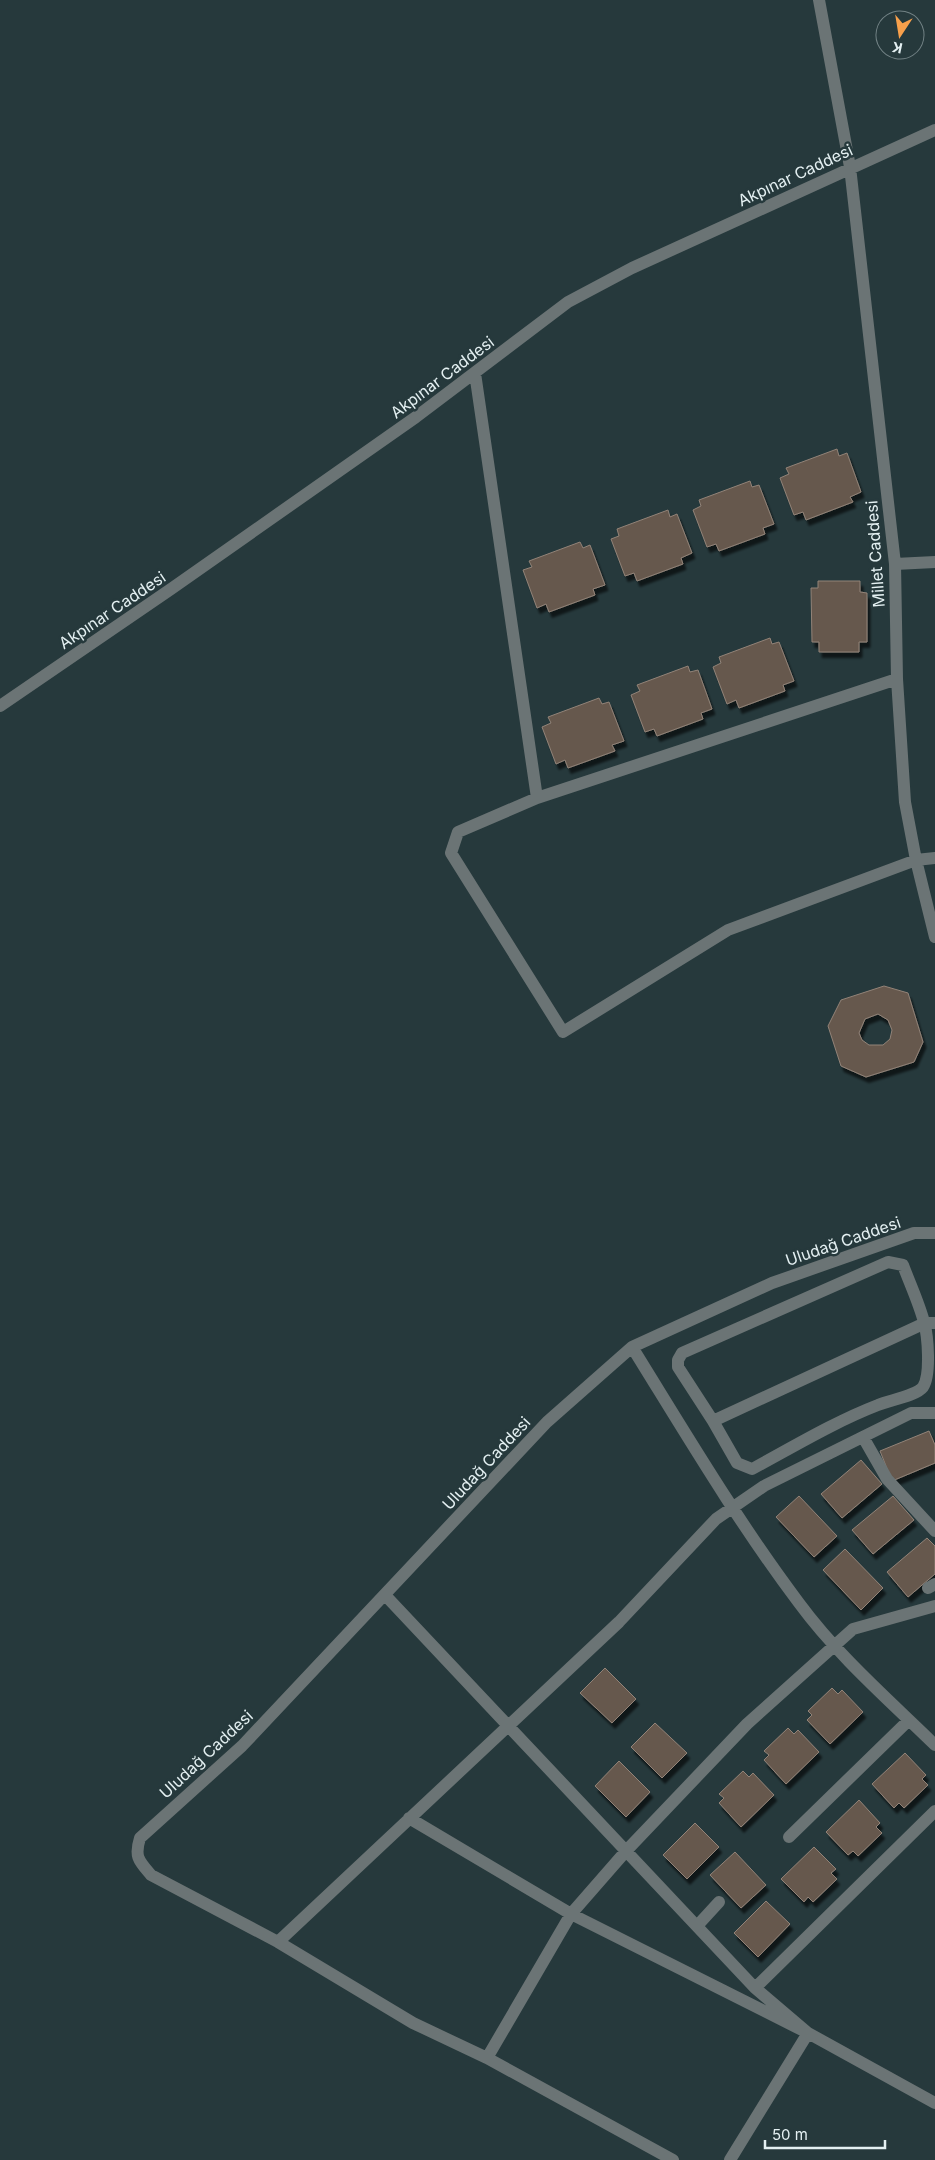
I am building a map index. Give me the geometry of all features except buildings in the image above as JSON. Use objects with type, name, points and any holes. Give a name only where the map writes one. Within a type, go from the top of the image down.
[{"type":"street","name":"Millet Caddesi","points":[[819,0],[850,167],[895,564],[898,679],[905,802],[916,860],[935,937]]},
{"type":"street","name":"Akpınar Caddesi","points":[[0,706],[180,584],[416,417],[568,302],[632,268],[850,167],[935,130]]},
{"type":"street","points":[[475,373],[537,798]]},
{"type":"street","points":[[895,564],[935,562]]},
{"type":"street","points":[[898,679],[537,798],[458,832],[451,853],[562,1032],[728,930],[916,860],[935,858]]},
{"type":"street","name":"Uludağ Caddesi","points":[[278,1942],[151,1875],[139,1860],[136,1850],[140,1838],[242,1746],[547,1422],[632,1347],[772,1283],[914,1233],[935,1233]]},
{"type":"street","points":[[888,1262],[903,1265],[930,1323],[927,1379],[918,1391],[866,1409],[752,1469],[744,1468],[737,1463],[714,1421],[678,1367],[678,1360],[682,1353],[888,1262]]},
{"type":"street","points":[[714,1421],[930,1323]]},
{"type":"street","points":[[632,1347],[732,1508],[800,1604],[834,1646],[935,1745]]},
{"type":"street","points":[[673,2160],[487,2058],[413,2023],[278,1942],[619,1622],[716,1519],[764,1486],[911,1413],[935,1412]]},
{"type":"street","points":[[862,1437],[887,1479],[935,1531]]},
{"type":"street","points":[[385,1595],[755,1988],[808,2033]]},
{"type":"street","points":[[487,2058],[571,1914],[626,1851],[747,1724],[853,1629],[935,1606]]},
{"type":"street","points":[[789,1837],[909,1720]]},
{"type":"street","points":[[755,1988],[935,1811]]},
{"type":"street","points":[[409,1818],[571,1914],[808,2033],[935,2103]]},
{"type":"street","points":[[697,1926],[719,1902]]},
{"type":"street","points":[[730,2160],[808,2033]]}]
